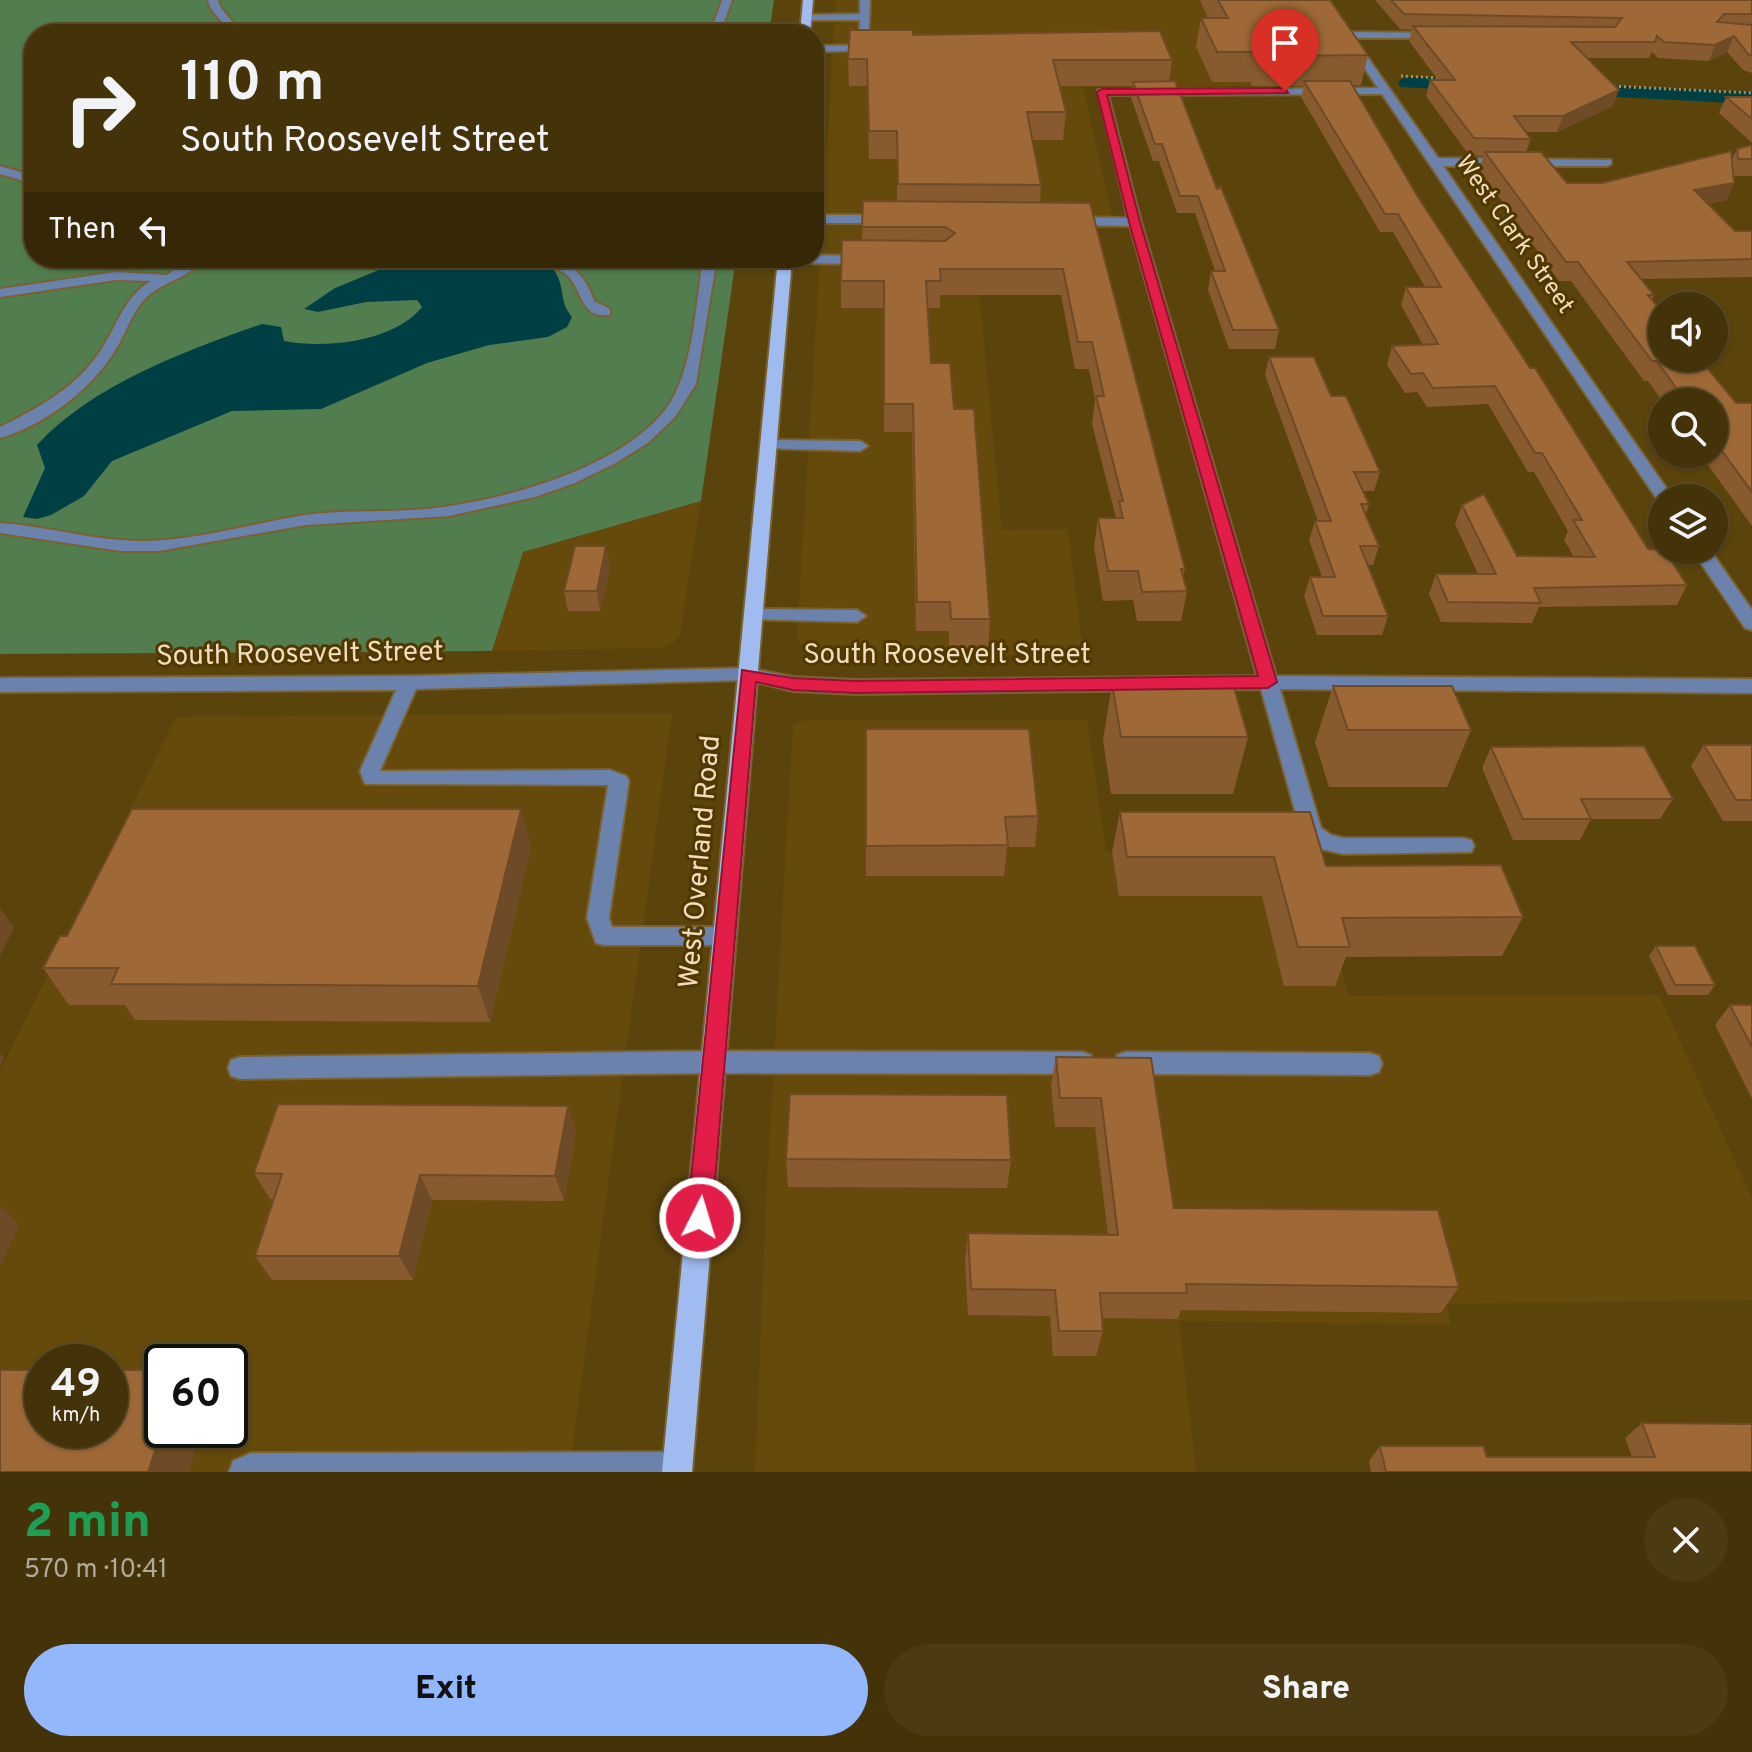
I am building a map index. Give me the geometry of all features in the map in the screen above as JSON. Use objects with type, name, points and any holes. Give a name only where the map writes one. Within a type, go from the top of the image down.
[{"type":"main road","points":[[806,24],[808,0]]},
{"type":"main road","name":"West Overland Road","points":[[677,1470],[784,268]]},
{"type":"street","points":[[213,0],[214,7],[232,24]]},
{"type":"street","points":[[719,24],[727,0]]},
{"type":"street","points":[[824,49],[864,48],[865,0]]},
{"type":"street","name":"West Clark Street","points":[[1323,0],[1655,484]]},
{"type":"street","points":[[807,17],[865,17]]},
{"type":"street","points":[[1347,35],[1440,35]]},
{"type":"street","points":[[1386,91],[1102,92],[1135,222],[1312,832],[1325,842],[1343,846],[1463,846]]},
{"type":"street","points":[[1435,162],[1607,162]]},
{"type":"street","points":[[0,170],[24,177]]},
{"type":"street","points":[[824,219],[907,220]]},
{"type":"street","points":[[1059,221],[1135,222]]},
{"type":"street","points":[[824,259],[880,260]]},
{"type":"street","points":[[0,433],[75,387],[103,359],[133,302],[164,278],[190,268]]},
{"type":"street","points":[[571,268],[582,283],[588,303],[605,312]]},
{"type":"street","points":[[0,528],[126,545],[163,545],[308,520],[415,515],[482,506],[570,480],[630,448],[684,396],[691,376],[708,268]]},
{"type":"street","points":[[0,293],[116,276],[164,278]]},
{"type":"street","points":[[769,445],[860,446]]},
{"type":"street","points":[[1711,564],[1752,624]]},
{"type":"street","points":[[754,615],[857,616]]},
{"type":"street","name":"South Roosevelt Street","points":[[0,685],[409,683],[748,674],[793,684],[855,687],[1268,682],[1752,686]]},
{"type":"street","points":[[409,683],[370,771],[372,779],[610,777],[619,781],[598,918],[604,936],[725,936]]},
{"type":"street","points":[[240,1068],[714,1062],[1370,1064]]},
{"type":"street","points":[[244,1472],[251,1468],[677,1470]]},
{"type":"path","points":[[1374,74],[1452,79]]},
{"type":"path","points":[[1606,86],[1752,93]]},
{"type":"shaded area","points":[[836,0],[1306,0],[1363,86],[1083,87],[1115,229],[973,229],[1002,530],[1068,529],[1084,657],[810,649],[800,643],[797,634],[820,268],[824,268],[824,195]]},
{"type":"shaded area","points":[[701,501],[680,634],[673,643],[662,648],[492,651],[523,552]]},
{"type":"shaded area","points":[[672,713],[569,1472],[0,1472],[0,1071],[176,717]]},
{"type":"shaded area","points":[[806,720],[1087,720],[1106,852],[1308,852],[1349,996],[1659,995],[1752,1198],[1752,1300],[1447,1304],[1451,1325],[1179,1321],[1196,1472],[755,1472],[766,1202],[793,725]]},
{"type":"green space","points":[[0,0],[774,0],[770,24],[24,24],[24,268],[735,268],[701,501],[523,552],[492,651],[0,654]]},
{"type":"water","points":[[384,268],[546,268],[554,270],[572,317],[567,327],[548,337],[489,345],[427,363],[321,409],[232,411],[112,461],[84,496],[51,515],[37,519],[23,517],[45,468],[37,445],[60,423],[113,387],[172,358],[262,324],[281,327],[284,341],[338,343],[394,328],[422,307],[417,300],[366,302],[318,312],[304,309],[335,288]]},
{"type":"building","points":[[1218,0],[1330,0],[1368,55],[1258,56],[1255,52],[1217,52],[1201,18],[1228,18]]},
{"type":"building","points":[[1391,0],[1752,0],[1752,14],[1724,14],[1717,22],[1752,25],[1752,55],[1734,36],[1715,45],[1664,42],[1657,36],[1655,42],[1571,42],[1619,90],[1563,116],[1514,116],[1531,139],[1474,138],[1430,80],[1455,80],[1413,26],[1615,27],[1622,18],[1404,14]]},
{"type":"building","points":[[850,30],[913,30],[913,35],[1160,31],[1172,60],[1053,60],[1066,112],[1027,112],[1041,185],[898,184],[897,131],[869,131],[867,59],[848,59]]},
{"type":"building","points":[[1175,81],[1217,189],[1221,187],[1279,330],[1233,330],[1211,271],[1225,271],[1198,196],[1180,196],[1162,144],[1155,144],[1133,82]]},
{"type":"building","points":[[1304,81],[1350,81],[1418,197],[1530,368],[1535,368],[1648,549],[1648,564],[1673,564],[1687,585],[1534,588],[1541,603],[1448,602],[1436,574],[1496,574],[1462,505],[1484,494],[1517,556],[1595,557],[1573,520],[1582,520],[1542,453],[1535,453],[1495,386],[1433,388],[1423,373],[1411,374],[1392,346],[1438,344],[1406,287],[1441,287],[1398,214],[1385,214]]},
{"type":"building","points":[[1726,97],[1752,97],[1752,119]]},
{"type":"building","points":[[1752,145],[1752,159],[1738,159],[1737,149]]},
{"type":"building","points":[[1731,151],[1734,183],[1694,190],[1735,231],[1752,231],[1752,259],[1627,262],[1652,292],[1648,292],[1648,356],[1578,262],[1566,262],[1485,152],[1541,152],[1567,183],[1602,183]]},
{"type":"building","points":[[863,201],[1090,203],[1185,569],[1181,569],[1187,591],[1142,592],[1138,571],[1108,571],[1098,518],[1123,518],[1119,501],[1123,501],[1096,396],[1104,396],[1092,342],[1078,342],[1063,269],[940,269],[941,281],[926,281],[931,363],[950,363],[954,409],[974,409],[990,619],[951,619],[950,602],[917,602],[913,404],[884,404],[884,281],[841,281],[842,240],[945,241],[955,233],[945,227],[862,227]]},
{"type":"building","points":[[1269,357],[1314,357],[1331,396],[1346,396],[1380,472],[1354,472],[1369,504],[1361,504],[1379,546],[1360,546],[1388,616],[1323,616],[1310,577],[1335,577],[1315,521],[1331,521]]},
{"type":"building","points":[[1665,372],[1711,372],[1724,388],[1676,388]]},
{"type":"building","points":[[1728,393],[1736,403],[1752,403],[1752,492],[1728,459]]},
{"type":"building","points":[[575,546],[606,546],[597,591],[564,591]]},
{"type":"building","points":[[1112,684],[1233,684],[1248,737],[1121,737]]},
{"type":"building","points":[[1333,686],[1452,686],[1471,730],[1348,730]]},
{"type":"building","points":[[866,729],[1029,729],[1038,816],[1005,817],[1008,845],[866,846]]},
{"type":"building","points":[[1704,745],[1752,745],[1752,800],[1736,800]]},
{"type":"building","points":[[1644,746],[1673,799],[1581,799],[1591,819],[1523,819],[1491,747]]},
{"type":"building","points":[[132,809],[521,809],[478,986],[111,984],[118,968],[43,968],[60,936],[67,936]]},
{"type":"building","points":[[1120,812],[1310,812],[1326,866],[1501,865],[1523,917],[1342,918],[1350,947],[1298,947],[1274,857],[1127,857]]},
{"type":"building","points":[[1656,946],[1695,946],[1715,985],[1675,985]]},
{"type":"building","points":[[1730,1005],[1752,1005],[1752,1047]]},
{"type":"building","points":[[1056,1057],[1151,1058],[1174,1208],[1438,1210],[1459,1287],[1186,1284],[1187,1293],[1100,1293],[1103,1331],[1059,1331],[1055,1290],[971,1289],[968,1233],[1118,1235],[1101,1098],[1060,1098]]},
{"type":"building","points":[[790,1094],[1007,1095],[1011,1160],[786,1159]]},
{"type":"building","points":[[278,1104],[568,1106],[555,1176],[420,1175],[399,1256],[255,1256],[282,1174],[254,1173]]},
{"type":"building","points":[[0,1370],[24,1370],[24,1448],[128,1448],[128,1370],[144,1370],[144,1448],[156,1448],[148,1472],[0,1472]]},
{"type":"building","points":[[1642,1423],[1752,1424],[1752,1472],[1386,1472],[1380,1446],[1483,1446],[1487,1457],[1655,1457]]},
{"type":"waterway","points":[[1408,83],[1481,86]]},
{"type":"waterway","points":[[1567,90],[1752,98]]},
{"type":"route","points":[[700,1218],[748,674],[793,684],[855,687],[1268,682],[1135,222],[1102,92],[1285,91]]}]
